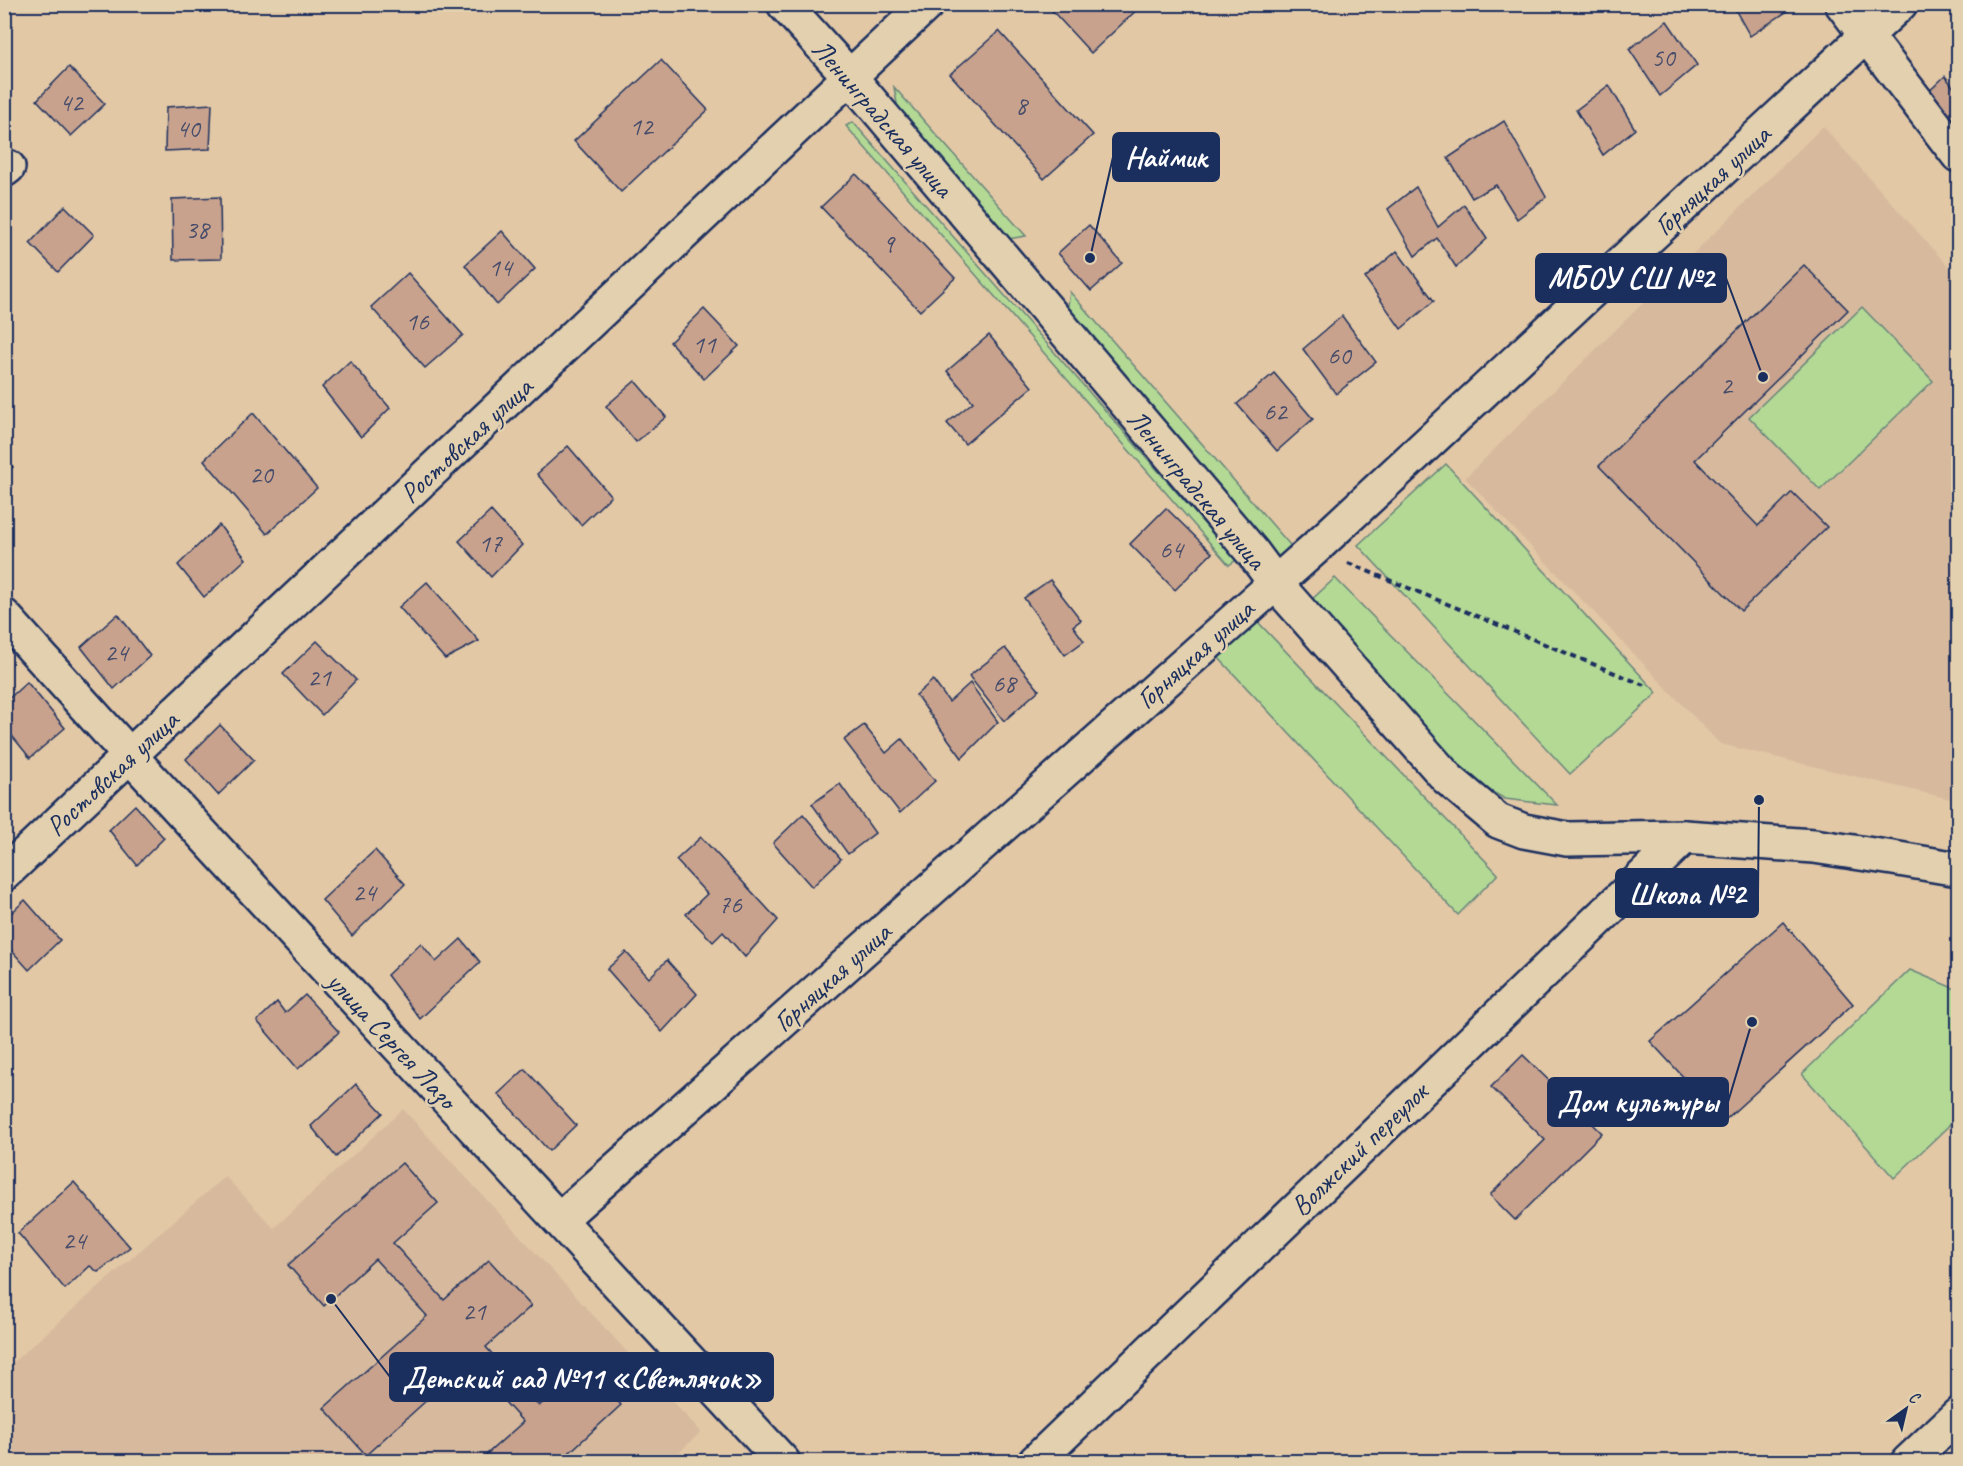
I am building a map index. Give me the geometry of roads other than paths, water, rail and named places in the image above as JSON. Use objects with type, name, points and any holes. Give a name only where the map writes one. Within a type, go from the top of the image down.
[{"type":"street","name":"Ленинградская улица","points":[[784,4],[849,76],[1253,553],[1276,584],[1448,778],[1498,821],[1524,831],[1567,839],[1684,837],[1814,846],[1959,869]]},
{"type":"street","name":"Ростовская улица","points":[[4,874],[131,757],[927,4]]},
{"type":"street","points":[[1842,4],[1959,155]]},
{"type":"street","name":"Горняцкая улица","points":[[559,1220],[1254,601],[1276,584],[1900,4]]},
{"type":"street","name":"улица Сергея Лазо","points":[[4,616],[131,757],[783,1461]]},
{"type":"street","name":"Волжский переулок","points":[[1035,1461],[1684,837]]},
{"type":"street","points":[[1908,1461],[1959,1415]]},
{"type":"place","name":"Наймик","points":[[1090,258]]},
{"type":"place","name":"МБОУ СШ №2","points":[[1763,377]]},
{"type":"place","name":"Школа №2","points":[[1759,800]]},
{"type":"place","name":"Дом культуры","points":[[1752,1022]]},
{"type":"place","name":"Детский сад №11 «Светлячок»","points":[[331,1299]]}]
